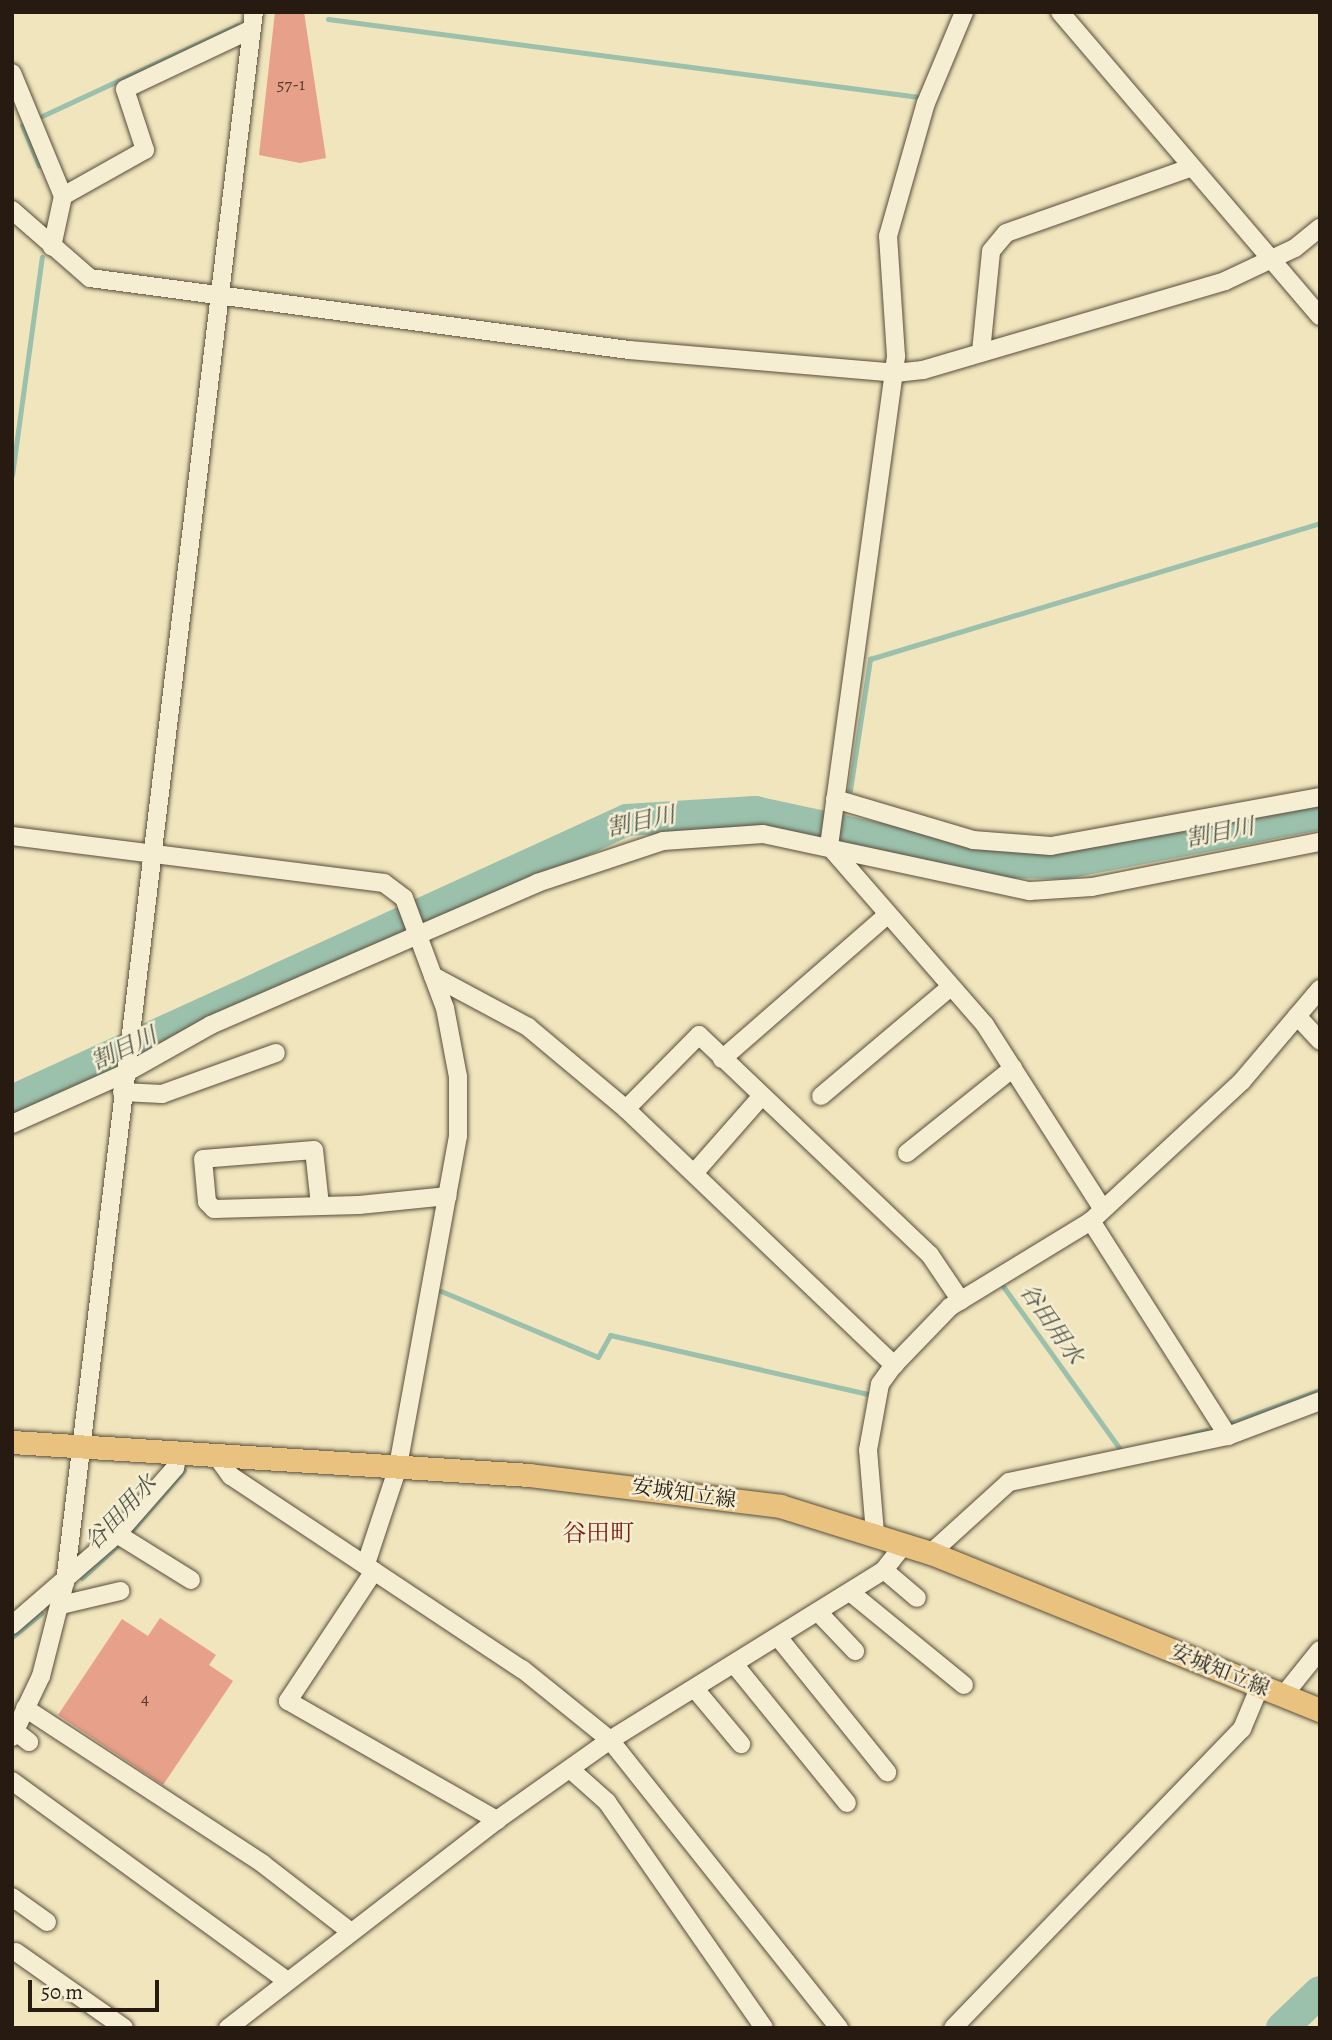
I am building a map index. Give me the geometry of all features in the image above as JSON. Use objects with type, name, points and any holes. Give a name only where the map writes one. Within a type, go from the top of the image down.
[{"type":"main road","name":"安城知立線","points":[[12,1442],[398,1467],[662,1488],[780,1506],[875,1533],[932,1553],[1320,1710]]},
{"type":"street","points":[[964,12],[926,103],[888,236],[895,373],[829,846],[948,989],[985,1025],[1013,1068],[1228,1436]]},
{"type":"street","points":[[1060,12],[1320,316]]},
{"type":"street","points":[[63,196],[145,150],[125,89],[253,21]]},
{"type":"street","points":[[19,1737],[25,1708],[61,1605],[65,1583],[79,1446],[253,21]]},
{"type":"street","points":[[12,73],[63,196],[52,247]]},
{"type":"street","points":[[981,352],[991,251],[1006,233],[1192,167]]},
{"type":"street","points":[[12,210],[90,278],[629,349],[895,373],[981,352],[1225,281],[1272,260],[1320,228]]},
{"type":"street","points":[[835,799],[973,840],[1051,846],[1320,797]]},
{"type":"street","points":[[12,1124],[123,1083],[211,1026],[418,933],[576,867],[663,841],[763,834],[829,846],[930,875],[1030,891],[1092,887],[1320,842]]},
{"type":"street","points":[[12,836],[383,883],[398,887],[404,898],[433,976],[458,1076],[458,1136],[398,1467],[370,1567],[288,1702],[497,1820]]},
{"type":"street","points":[[722,1059],[886,916]]},
{"type":"street","points":[[433,976],[528,1027],[626,1109],[695,1172],[894,1365]]},
{"type":"street","points":[[821,1096],[948,989]]},
{"type":"street","points":[[875,1533],[868,1450],[880,1384],[894,1365],[961,1301],[1096,1214],[1241,1081],[1320,989]]},
{"type":"street","points":[[1297,1016],[1320,1041]]},
{"type":"street","points":[[626,1109],[699,1035],[760,1098],[930,1255],[961,1301]]},
{"type":"street","points":[[123,1083],[162,1094],[276,1054]]},
{"type":"street","points":[[907,1153],[1013,1068]]},
{"type":"street","points":[[695,1172],[760,1098]]},
{"type":"street","points":[[320,1205],[314,1150],[203,1159],[206,1202],[214,1209],[320,1205],[448,1196]]},
{"type":"street","points":[[932,1553],[1009,1482],[1228,1436],[1320,1401]]},
{"type":"street","points":[[12,1625],[123,1538],[175,1468],[178,1454]]},
{"type":"street","points":[[217,1457],[231,1476],[522,1670],[610,1740],[839,2028]]},
{"type":"street","points":[[123,1538],[191,1580]]},
{"type":"street","points":[[228,2028],[497,1820],[610,1740],[884,1570],[904,1544]]},
{"type":"street","points":[[884,1570],[917,1598]]},
{"type":"street","points":[[61,1605],[120,1591]]},
{"type":"street","points":[[850,1592],[964,1685]]},
{"type":"street","points":[[818,1612],[855,1651]]},
{"type":"street","points":[[778,1637],[887,1772]]},
{"type":"street","points":[[1283,1696],[1320,1650]]},
{"type":"street","points":[[734,1664],[847,1803]]},
{"type":"street","points":[[953,2028],[1242,1730],[1260,1686]]},
{"type":"street","points":[[695,1689],[741,1744]]},
{"type":"street","points":[[25,1708],[263,1864],[351,1932]]},
{"type":"street","points":[[570,1769],[607,1802],[764,2028]]},
{"type":"street","points":[[12,1782],[287,1981]]},
{"type":"street","points":[[12,1897],[47,1922]]},
{"type":"street","points":[[16,1952],[124,2028]]},
{"type":"building","points":[[275,12],[304,12],[326,158],[300,163],[259,155]]},
{"type":"building","points":[[160,1618],[216,1655],[209,1665],[233,1681],[163,1785],[58,1715],[122,1619],[148,1636]]},
{"type":"waterway","points":[[328,19],[919,97]]},
{"type":"waterway","points":[[42,116],[238,25]]},
{"type":"waterway","points":[[22,125],[39,166]]},
{"type":"waterway","points":[[12,475],[42,257]]},
{"type":"waterway","points":[[850,790],[870,659],[1320,523]]},
{"type":"waterway","name":"割目川","points":[[12,1101],[627,820],[755,812],[986,862],[1065,863],[1320,814]]},
{"type":"waterway","points":[[845,828],[846,820]]},
{"type":"waterway","name":"谷田用水","points":[[1000,1282],[1122,1452]]},
{"type":"waterway","name":"谷田用水","points":[[441,1291],[598,1357],[610,1335],[872,1395]]},
{"type":"waterway","name":"谷田用水","points":[[1228,1424],[1320,1390]]},
{"type":"waterway","name":"谷田用水","points":[[1182,1437],[1206,1430]]},
{"type":"waterway","name":"谷田用水","points":[[127,1536],[184,1470]]},
{"type":"waterway","name":"谷田用水","points":[[82,1578],[120,1543]]},
{"type":"waterway","name":"谷田用水","points":[[12,1637],[42,1613]]},
{"type":"waterway","points":[[1282,2028],[1320,1992]]},
{"type":"district","name":"谷田町","points":[[598,1534]]}]
